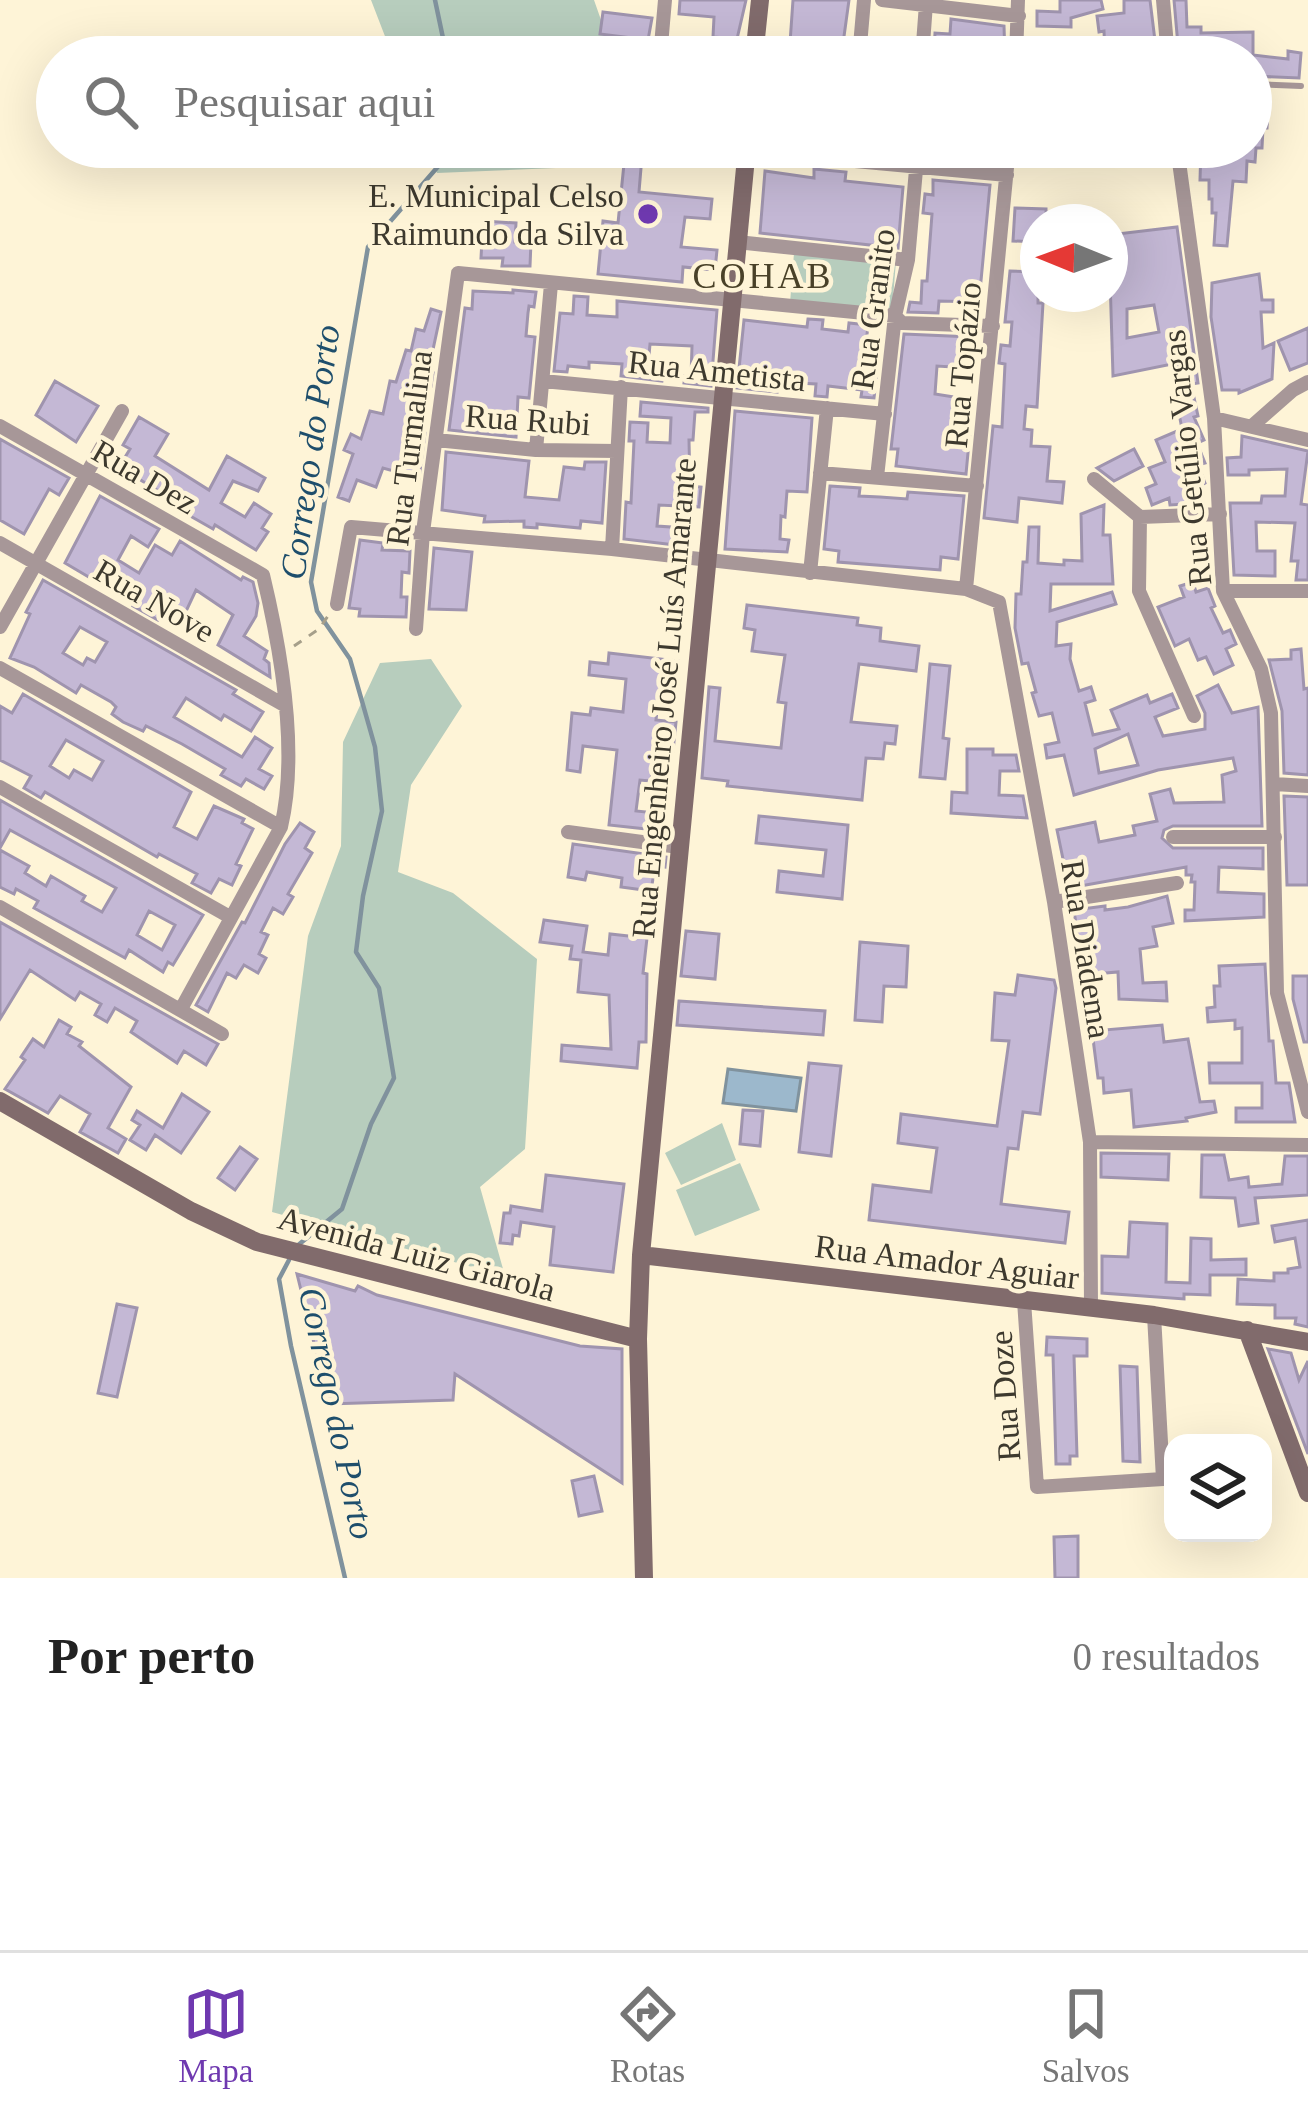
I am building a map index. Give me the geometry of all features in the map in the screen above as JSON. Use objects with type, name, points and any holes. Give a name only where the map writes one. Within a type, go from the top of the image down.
[{"type":"street","points":[[662,36],[665,0]]},
{"type":"street","points":[[756,36],[760,0]]},
{"type":"street","points":[[861,36],[864,0]]},
{"type":"street","points":[[882,0],[1018,8]]},
{"type":"street","points":[[1163,0],[1166,36]]},
{"type":"street","points":[[924,36],[926,4]]},
{"type":"street","name":"Rua Engenheiro José Luís Amarante","points":[[644,1578],[638,1340],[641,1255],[745,168]]},
{"type":"street","name":"Rua Granito","points":[[877,478],[917,168]]},
{"type":"street","points":[[950,168],[1007,175]]},
{"type":"street","name":"Rua Topázio","points":[[966,589],[1008,168]]},
{"type":"street","name":"Rua Getúlio Vargas","points":[[1180,168],[1214,418],[1223,591],[1261,669],[1271,713],[1276,993],[1308,1112]]},
{"type":"street","points":[[737,242],[908,260]]},
{"type":"street","name":"Rua Turmalina","points":[[416,629],[423,532],[458,273],[551,284]]},
{"type":"street","points":[[536,450],[551,284],[896,316],[902,323],[993,326]]},
{"type":"street","name":"Rua Ametista","points":[[543,381],[885,414]]},
{"type":"street","points":[[1252,426],[1308,382]]},
{"type":"street","points":[[612,549],[621,387]]},
{"type":"street","points":[[810,573],[827,408]]},
{"type":"street","points":[[0,627],[122,411]]},
{"type":"street","points":[[1214,418],[1308,440]]},
{"type":"street","name":"Rua Dez","points":[[0,426],[263,575],[282,654]]},
{"type":"street","name":"Rua Rubi","points":[[436,440],[536,450],[617,451]]},
{"type":"street","points":[[820,473],[977,486]]},
{"type":"street","points":[[1094,479],[1140,517],[1220,514]]},
{"type":"street","points":[[1140,517],[1138,591],[1194,716]]},
{"type":"street","points":[[335,606],[351,527],[612,549],[966,589]]},
{"type":"street","name":"Rua Nove","points":[[0,543],[284,705]]},
{"type":"street","name":"Rua Diadema","points":[[966,589],[999,602],[1054,902],[1090,1142],[1091,1307]]},
{"type":"street","points":[[1223,591],[1308,591]]},
{"type":"street","points":[[181,1009],[281,827],[289,795],[282,654]]},
{"type":"street","points":[[0,668],[281,827]]},
{"type":"street","points":[[1274,784],[1308,786]]},
{"type":"street","points":[[0,787],[230,916]]},
{"type":"street","points":[[568,832],[679,847]]},
{"type":"street","points":[[1173,837],[1275,837]]},
{"type":"street","points":[[1054,902],[1177,883]]},
{"type":"street","points":[[0,907],[222,1034]]},
{"type":"street","points":[[1304,1094],[1308,1070]]},
{"type":"street","name":"Avenida Luiz Giarola","points":[[0,1101],[191,1211],[257,1242],[638,1340]]},
{"type":"street","points":[[1090,1142],[1308,1145]]},
{"type":"street","name":"Rua Amador Aguiar","points":[[641,1255],[1091,1307],[1308,1342]]},
{"type":"street","name":"Rua Doze","points":[[1024,1300],[1037,1487],[1163,1479],[1154,1316]]},
{"type":"street","points":[[1247,1330],[1308,1493]]},
{"type":"lane","points":[[1272,85],[1301,86]]},
{"type":"path","points":[[282,654],[319,629],[335,606]]},
{"type":"green space","points":[[371,0],[594,0],[607,36],[385,36]]},
{"type":"green space","points":[[435,168],[556,168],[437,173]]},
{"type":"green space","points":[[794,253],[896,261],[892,311],[790,303]]},
{"type":"green space","points":[[431,659],[462,706],[411,785],[398,872],[453,893],[537,959],[525,1149],[480,1187],[505,1276],[272,1212],[308,936],[341,846],[343,742],[380,663]]},
{"type":"green space","points":[[722,1123],[736,1160],[681,1185],[665,1153]]},
{"type":"green space","points":[[740,1163],[760,1210],[695,1236],[676,1190]]},
{"type":"water","points":[[728,1069],[801,1078],[796,1111],[723,1103]]},
{"type":"building","points":[[680,0],[746,0],[738,36],[713,36],[714,17],[679,14]]},
{"type":"building","points":[[793,0],[849,0],[844,36],[790,36]]},
{"type":"building","points":[[1060,0],[1101,0],[1103,9],[1071,18],[1071,27],[1037,26],[1037,11],[1060,12]]},
{"type":"building","points":[[1124,0],[1150,0],[1154,36],[1104,36],[1104,31],[1099,32],[1097,16],[1124,13]]},
{"type":"building","points":[[1174,0],[1186,0],[1187,27],[1201,27],[1201,33],[1253,32],[1253,36],[1177,36]]},
{"type":"building","points":[[603,12],[652,18],[649,36],[600,34]]},
{"type":"building","points":[[951,19],[1004,26],[1004,36],[935,36],[950,34]]},
{"type":"building","points":[[1288,51],[1301,53],[1299,78],[1272,77],[1272,57],[1288,59]]},
{"type":"building","points":[[624,168],[641,168],[639,192],[712,199],[710,219],[685,217],[681,247],[717,250],[715,270],[683,267],[682,282],[598,274],[603,221],[618,223]]},
{"type":"building","points":[[1200,168],[1247,168],[1246,182],[1233,181],[1227,246],[1214,245],[1216,213],[1209,199],[1209,180],[1200,180]]},
{"type":"building","points":[[814,169],[846,172],[845,181],[903,187],[898,248],[760,233],[765,171],[814,178]]},
{"type":"building","points":[[933,180],[990,185],[979,302],[939,301],[938,313],[908,312],[910,302],[921,303],[922,281],[927,281],[932,214],[923,213],[925,194],[933,195]]},
{"type":"building","points":[[1015,208],[1020,208],[1020,241],[1013,241]]},
{"type":"building","points":[[483,221],[516,223],[515,242],[531,242],[530,266],[502,266],[503,258],[481,258]]},
{"type":"building","points":[[1177,227],[1198,383],[1191,384],[1198,416],[1194,417],[1204,440],[1197,443],[1205,463],[1198,465],[1205,483],[1200,486],[1202,503],[1170,505],[1169,498],[1152,505],[1146,488],[1156,484],[1149,468],[1165,462],[1156,440],[1182,429],[1177,363],[1113,376],[1111,312],[1127,312],[1127,338],[1159,332],[1154,305],[1128,309],[1128,233]]},
{"type":"building","points":[[1010,271],[1020,271],[1020,312],[1042,312],[1037,407],[1026,406],[1024,429],[1032,430],[1031,446],[1050,447],[1047,481],[1064,482],[1062,503],[1019,498],[1017,522],[984,518],[993,426],[1002,427],[1005,364],[999,363],[1001,345],[1010,346],[1012,322],[1005,322]]},
{"type":"building","points":[[1259,274],[1262,300],[1273,300],[1273,312],[1261,312],[1263,348],[1274,343],[1272,379],[1239,393],[1222,390],[1211,317],[1212,283]]},
{"type":"building","points":[[473,291],[536,292],[534,307],[529,306],[526,336],[535,337],[529,398],[518,397],[516,437],[449,430],[465,308],[472,309]]},
{"type":"building","points":[[574,296],[588,297],[587,315],[617,317],[617,301],[717,310],[711,386],[684,383],[685,376],[691,377],[692,346],[650,344],[648,367],[657,368],[662,381],[621,376],[622,364],[589,362],[589,368],[568,366],[567,372],[554,371],[560,313],[573,314]]},
{"type":"building","points":[[431,309],[441,312],[428,373],[433,373],[431,386],[427,385],[420,406],[419,432],[425,433],[419,478],[383,468],[376,487],[357,480],[349,501],[338,497],[353,454],[344,450],[351,434],[361,439],[370,411],[383,414],[390,381],[396,382],[416,329],[424,331]]},
{"type":"building","points":[[808,319],[823,320],[822,329],[848,332],[849,323],[868,325],[863,372],[877,373],[874,398],[861,397],[862,390],[828,386],[827,397],[815,396],[816,384],[777,382],[777,392],[737,388],[744,320],[807,327]]},
{"type":"building","points":[[1308,328],[1308,363],[1290,370],[1278,341]]},
{"type":"building","points":[[904,334],[971,337],[968,368],[937,366],[935,394],[973,400],[966,474],[896,466],[898,449],[891,449]]},
{"type":"building","points":[[55,381],[98,406],[76,442],[36,415]]},
{"type":"building","points":[[641,402],[708,408],[708,412],[695,412],[693,440],[689,440],[690,486],[701,487],[699,507],[659,505],[657,526],[685,528],[684,546],[624,539],[626,502],[631,503],[634,441],[629,441],[630,422],[648,423],[647,442],[670,443],[671,418],[640,416]]},
{"type":"building","points":[[735,411],[812,418],[807,492],[787,491],[785,517],[781,516],[780,539],[789,540],[787,552],[725,549]]},
{"type":"building","points":[[139,417],[168,434],[155,456],[209,490],[227,456],[265,478],[258,491],[233,481],[221,503],[245,517],[254,503],[271,514],[262,528],[268,532],[256,550],[185,513],[165,500],[167,496],[119,467],[130,449],[123,445]]},
{"type":"building","points":[[1242,436],[1308,451],[1301,504],[1308,505],[1308,580],[1296,580],[1298,561],[1291,561],[1295,523],[1256,522],[1257,551],[1275,551],[1275,576],[1234,575],[1230,503],[1261,503],[1262,496],[1285,496],[1287,469],[1228,475],[1227,458],[1241,457]]},
{"type":"building","points":[[0,439],[69,478],[59,495],[49,489],[24,534],[0,520]]},
{"type":"building","points":[[1134,449],[1143,466],[1114,481],[1097,468]]},
{"type":"building","points":[[446,452],[529,461],[525,497],[559,500],[564,467],[584,469],[585,462],[606,462],[602,523],[581,521],[580,528],[524,527],[524,521],[484,522],[485,516],[442,510]]},
{"type":"building","points":[[830,486],[860,488],[859,496],[907,499],[908,492],[964,496],[958,559],[941,557],[940,570],[838,562],[839,551],[824,549]]},
{"type":"building","points":[[100,496],[159,529],[148,547],[131,536],[118,560],[139,573],[155,545],[172,555],[180,541],[241,580],[253,582],[256,616],[244,636],[267,651],[264,659],[270,677],[218,645],[233,615],[196,590],[181,622],[164,613],[158,620],[133,606],[138,597],[113,583],[109,589],[65,563]]},
{"type":"building","points":[[1104,505],[1103,535],[1110,535],[1113,584],[1051,584],[1050,611],[1112,592],[1116,604],[1057,622],[1056,646],[1071,644],[1079,691],[1091,687],[1095,700],[1085,703],[1093,735],[1119,729],[1111,710],[1147,695],[1150,703],[1172,694],[1178,708],[1155,717],[1163,736],[1205,729],[1205,713],[1197,696],[1218,685],[1232,713],[1258,707],[1262,826],[1173,826],[1164,830],[1162,838],[1173,848],[1263,848],[1263,869],[1219,867],[1218,892],[1264,894],[1264,917],[1185,921],[1185,910],[1194,910],[1195,882],[1191,882],[1192,875],[1186,875],[1186,867],[1069,888],[1057,830],[1095,822],[1099,842],[1135,835],[1133,826],[1157,821],[1150,794],[1170,789],[1174,803],[1224,802],[1222,775],[1236,771],[1233,758],[1158,770],[1074,795],[1064,755],[1047,758],[1045,745],[1059,742],[1052,713],[1039,716],[1028,663],[1022,664],[1015,628],[1016,594],[1021,594],[1029,527],[1039,527],[1038,563],[1082,561],[1081,514]],"holes":[[[1128,734],[1138,765],[1099,773],[1095,749]]]},
{"type":"building","points":[[360,540],[383,543],[382,550],[410,551],[409,573],[402,572],[406,617],[359,616],[360,609],[349,608]]},
{"type":"building","points":[[434,548],[472,552],[466,610],[429,609]]},
{"type":"building","points":[[43,580],[236,690],[233,694],[263,712],[251,731],[224,715],[221,720],[186,698],[174,717],[242,757],[255,737],[272,748],[259,769],[272,776],[264,789],[246,779],[241,786],[221,775],[225,769],[182,744],[146,726],[143,731],[123,722],[112,714],[116,707],[111,702],[81,685],[76,693],[10,658],[30,614],[26,612]],"holes":[[[80,627],[107,642],[95,662],[87,658],[83,665],[63,653]]]},
{"type":"building","points":[[1193,582],[1196,592],[1208,588],[1223,633],[1230,630],[1236,644],[1226,649],[1233,665],[1214,674],[1206,657],[1198,660],[1189,639],[1175,646],[1158,607],[1184,597],[1180,586]]},
{"type":"building","points":[[747,605],[858,618],[857,625],[881,628],[880,641],[919,646],[916,671],[859,664],[851,722],[897,726],[895,744],[885,743],[883,759],[866,758],[862,800],[727,786],[728,781],[702,778],[709,687],[720,688],[715,741],[781,748],[786,703],[778,702],[785,655],[752,651],[755,630],[744,628]]},
{"type":"building","points":[[1301,649],[1304,689],[1308,688],[1308,775],[1284,773],[1282,711],[1269,660],[1291,659],[1291,650]]},
{"type":"building","points":[[609,653],[678,661],[675,685],[660,683],[656,720],[676,722],[673,751],[654,749],[651,781],[640,780],[636,811],[666,814],[665,831],[609,825],[617,750],[583,746],[580,772],[567,770],[572,713],[590,715],[591,708],[623,712],[626,679],[589,675],[590,662],[608,664]]},
{"type":"building","points":[[930,664],[950,666],[943,738],[949,739],[945,779],[920,777]]},
{"type":"building","points":[[23,694],[191,792],[174,827],[197,839],[214,806],[244,819],[242,823],[253,829],[236,864],[241,866],[232,885],[219,879],[211,893],[192,883],[197,874],[157,857],[45,792],[41,798],[24,788],[31,776],[0,760],[0,706],[12,713]],"holes":[[[66,740],[103,761],[92,780],[74,770],[69,778],[50,766]]]},
{"type":"building","points":[[967,749],[1016,755],[1019,771],[1000,771],[999,795],[1023,796],[1027,818],[951,813],[952,792],[967,793]]},
{"type":"building","points":[[1284,796],[1308,797],[1308,885],[1287,885]]},
{"type":"building","points":[[0,800],[203,915],[173,965],[168,962],[163,972],[129,950],[125,958],[34,908],[38,901],[16,889],[14,894],[0,887],[0,850],[29,866],[25,873],[46,886],[51,876],[102,912],[116,888],[10,830],[0,848]],"holes":[[[149,911],[175,925],[162,950],[137,935]]]},
{"type":"building","points":[[759,816],[848,825],[842,899],[777,892],[779,871],[823,876],[826,850],[756,843]]},
{"type":"building","points":[[300,823],[314,832],[305,848],[312,853],[288,894],[293,897],[283,914],[273,908],[261,932],[268,935],[259,954],[266,958],[258,973],[244,965],[236,978],[227,973],[208,1012],[196,1005]]},
{"type":"building","points":[[573,844],[666,857],[665,867],[655,866],[651,891],[621,887],[622,878],[587,872],[585,880],[568,877]]},
{"type":"building","points":[[1167,896],[1173,923],[1153,927],[1157,946],[1140,949],[1143,983],[1166,982],[1167,1001],[1119,999],[1118,972],[1083,975],[1074,910],[1128,907]]},
{"type":"building","points":[[544,920],[587,926],[583,952],[608,955],[610,934],[647,938],[643,973],[647,974],[646,1042],[639,1042],[637,1068],[561,1061],[562,1045],[611,1049],[609,995],[578,992],[581,960],[570,959],[572,946],[540,942]]},
{"type":"building","points":[[0,922],[218,1044],[206,1065],[184,1051],[177,1063],[131,1032],[137,1021],[115,1008],[107,1022],[95,1015],[101,1004],[80,992],[75,1000],[30,970],[0,1019]]},
{"type":"building","points":[[686,931],[719,934],[715,979],[681,976]]},
{"type":"building","points":[[860,942],[908,946],[906,987],[884,986],[882,1022],[855,1020]]},
{"type":"building","points":[[1265,964],[1276,1083],[1289,1083],[1295,1122],[1236,1122],[1236,1108],[1262,1108],[1262,1083],[1210,1083],[1209,1063],[1242,1063],[1242,1028],[1235,1029],[1235,1020],[1208,1022],[1207,1008],[1215,1007],[1214,986],[1220,986],[1219,966]]},
{"type":"building","points":[[1018,975],[1054,980],[1056,988],[1040,1114],[1023,1112],[1018,1149],[1008,1148],[1001,1204],[1069,1212],[1065,1243],[869,1220],[873,1185],[931,1192],[937,1148],[898,1143],[901,1114],[997,1126],[1009,1041],[992,1040],[995,993],[1015,995]]},
{"type":"building","points":[[1293,976],[1308,976],[1308,1042],[1304,1042],[1293,999]]},
{"type":"building","points":[[679,1001],[825,1011],[823,1035],[677,1025]]},
{"type":"building","points":[[59,1020],[71,1027],[67,1034],[82,1042],[79,1046],[131,1087],[108,1128],[126,1139],[118,1153],[80,1132],[90,1114],[60,1096],[48,1113],[5,1089],[33,1039],[44,1047]]},
{"type":"building","points":[[1162,1025],[1164,1042],[1188,1039],[1200,1102],[1214,1101],[1216,1112],[1187,1121],[1134,1127],[1131,1090],[1104,1093],[1092,1031]]},
{"type":"building","points":[[809,1063],[841,1066],[831,1156],[799,1152]]},
{"type":"building","points":[[182,1094],[209,1112],[181,1153],[155,1135],[146,1150],[130,1140],[140,1125],[132,1120],[137,1111],[163,1128]]},
{"type":"building","points":[[743,1110],[763,1111],[760,1146],[740,1144]]},
{"type":"building","points":[[240,1147],[257,1159],[235,1190],[218,1178]]},
{"type":"building","points":[[1101,1153],[1169,1154],[1168,1180],[1101,1177]]},
{"type":"building","points":[[1202,1155],[1224,1155],[1229,1180],[1248,1177],[1249,1187],[1282,1184],[1285,1156],[1308,1156],[1308,1195],[1255,1198],[1258,1223],[1239,1226],[1235,1198],[1201,1197]]},
{"type":"building","points":[[546,1175],[624,1184],[613,1272],[550,1265],[554,1227],[521,1222],[512,1244],[500,1243],[504,1213],[510,1213],[511,1206],[542,1211]]},
{"type":"building","points":[[1308,1220],[1308,1327],[1295,1324],[1296,1318],[1275,1318],[1275,1305],[1237,1304],[1238,1279],[1274,1281],[1274,1273],[1300,1267],[1295,1238],[1275,1242],[1272,1226]]},
{"type":"building","points":[[1130,1222],[1167,1224],[1166,1282],[1190,1283],[1191,1238],[1211,1239],[1211,1260],[1246,1259],[1246,1275],[1210,1275],[1210,1295],[1184,1294],[1184,1299],[1102,1293],[1102,1256],[1128,1257]]},
{"type":"building","points":[[297,1274],[580,1346],[622,1349],[622,1483],[455,1374],[453,1400],[329,1404]]},
{"type":"building","points":[[117,1304],[137,1308],[117,1397],[98,1393]]},
{"type":"building","points":[[1047,1337],[1087,1339],[1087,1356],[1074,1356],[1077,1456],[1070,1456],[1070,1464],[1056,1464],[1053,1355],[1046,1355]]},
{"type":"building","points":[[1268,1349],[1291,1353],[1299,1380],[1308,1361],[1308,1454]]},
{"type":"building","points":[[1120,1366],[1137,1367],[1140,1462],[1123,1461]]},
{"type":"building","points":[[594,1476],[602,1511],[579,1516],[572,1481]]},
{"type":"building","points":[[1078,1536],[1078,1578],[1055,1578],[1054,1537]]},
{"type":"waterway","name":"Corrego do Porto","points":[[435,0],[443,36]]},
{"type":"waterway","name":"Corrego do Porto","points":[[297,1246],[342,1209],[371,1124],[394,1078],[379,988],[356,952],[382,811],[375,747],[350,659],[317,611],[311,582],[368,247],[437,168]]},
{"type":"waterway","name":"Corrego do Porto","points":[[289,1260],[279,1279],[345,1578]]},
{"type":"place","name":"E. Municipal Celso Raimundo da Silva","points":[[648,214]]},
{"type":"district","name":"COHAB","points":[[763,275]]}]
